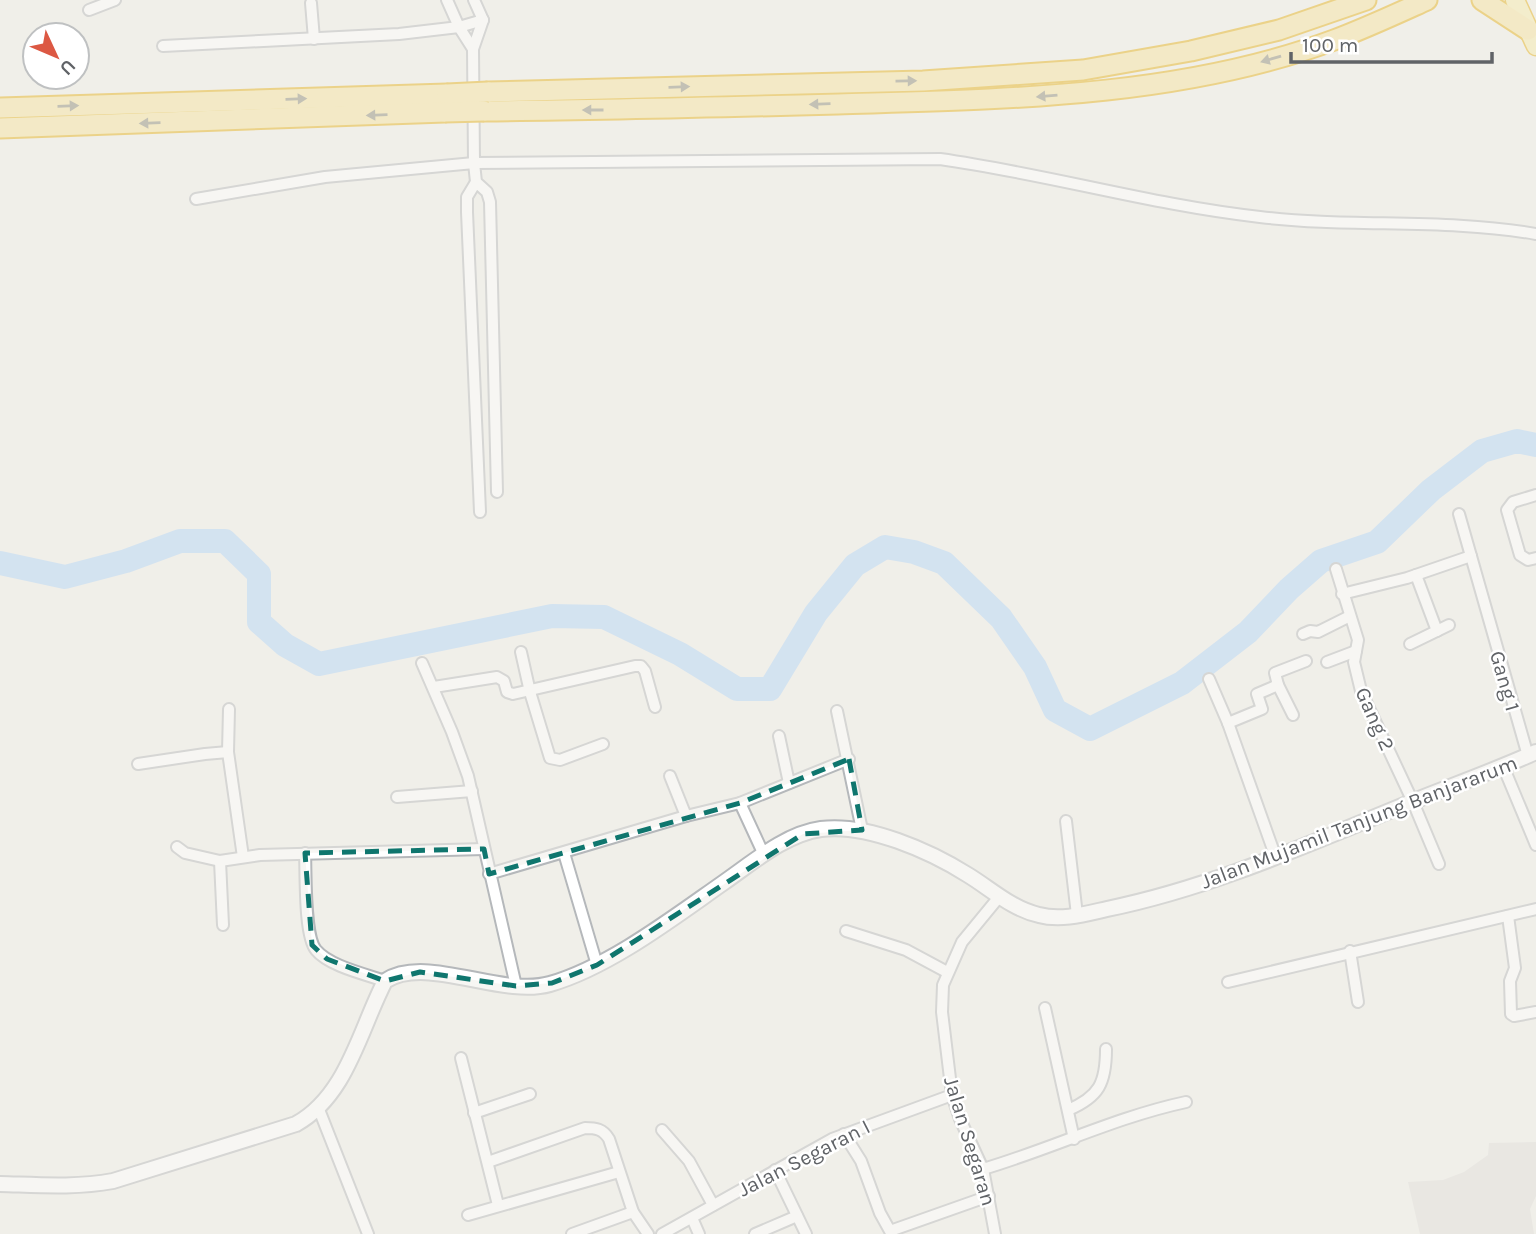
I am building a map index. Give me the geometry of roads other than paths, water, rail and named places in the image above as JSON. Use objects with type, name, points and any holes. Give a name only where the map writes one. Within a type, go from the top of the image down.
[{"type":"highway","points":[[1023,75],[1082,56],[1153,47],[1281,20],[1338,0]]},
{"type":"highway","points":[[0,108],[486,102],[1023,75],[1083,70],[1191,51],[1279,30],[1366,0]]},
{"type":"highway","points":[[486,102],[620,110],[1017,98],[1086,92],[1210,74],[1262,61],[1333,40],[1427,0]]},
{"type":"highway","points":[[1482,0],[1532,38]]},
{"type":"highway","points":[[1515,0],[1532,38]]},
{"type":"highway","points":[[0,128],[446,103]]},
{"type":"street","points":[[89,10],[115,0]]},
{"type":"street","points":[[447,0],[473,49]]},
{"type":"street","points":[[474,0],[483,20],[473,49],[476,182],[467,197],[471,347],[480,512]]},
{"type":"street","points":[[313,1],[314,39]]},
{"type":"street","points":[[163,46],[399,34],[460,27],[483,20]]},
{"type":"street","points":[[197,199],[325,177],[474,163],[940,159],[1261,218],[1400,225],[1468,225],[1536,234]]},
{"type":"street","points":[[476,182],[487,192],[490,202],[496,492]]},
{"type":"street","points":[[471,347],[491,348]]},
{"type":"street","points":[[1536,495],[1510,504],[1507,512],[1520,555],[1528,560],[1536,558]]},
{"type":"street","name":"Gang 1","points":[[1458,514],[1486,605],[1488,620],[1532,754]]},
{"type":"street","points":[[1342,593],[1416,575],[1471,556]]},
{"type":"street","name":"Gang 2","points":[[1336,569],[1358,640],[1354,662],[1361,691],[1439,864]]},
{"type":"street","points":[[1416,575],[1437,631]]},
{"type":"street","points":[[1303,634],[1318,632],[1350,617]]},
{"type":"street","points":[[1410,644],[1449,625]]},
{"type":"street","points":[[1327,662],[1356,651]]},
{"type":"street","points":[[521,652],[550,758],[559,760],[603,744]]},
{"type":"street","points":[[1293,715],[1275,673],[1306,661]]},
{"type":"street","points":[[422,663],[456,742],[472,791],[516,986]]},
{"type":"street","points":[[434,687],[497,677],[504,681],[507,692],[513,694],[641,666],[645,671],[655,707]]},
{"type":"street","points":[[1209,679],[1228,723],[1276,858]]},
{"type":"street","points":[[1228,723],[1259,712],[1262,707],[1258,693],[1279,685]]},
{"type":"street","points":[[229,709],[228,752],[243,857]]},
{"type":"street","points":[[837,711],[862,830]]},
{"type":"street","points":[[779,736],[789,783]]},
{"type":"street","points":[[138,764],[228,752]]},
{"type":"street","name":"Jalan Mujamil Tanjung Banjararum","points":[[385,981],[396,974],[420,972],[516,986],[536,987],[552,984],[597,965],[673,918],[764,855],[803,834],[822,829],[862,830],[929,853],[967,874],[999,897],[1041,916],[1077,915],[1172,893],[1276,858],[1532,754]]},
{"type":"street","points":[[489,874],[686,816],[740,803],[849,759]]},
{"type":"street","points":[[1503,766],[1536,845]]},
{"type":"street","points":[[670,776],[686,816]]},
{"type":"street","points":[[397,797],[472,791]]},
{"type":"street","points":[[740,803],[764,855]]},
{"type":"street","points":[[1066,821],[1077,915]]},
{"type":"street","points":[[177,847],[185,853],[220,861],[305,853],[484,849]]},
{"type":"street","points":[[0,1184],[48,1186],[113,1181],[279,1130],[303,1120],[318,1107],[337,1082],[385,981],[327,959],[312,945],[308,922],[305,853]]},
{"type":"street","points":[[564,853],[597,965]]},
{"type":"street","points":[[220,861],[223,925]]},
{"type":"street","name":"Jalan Segaran","points":[[995,1234],[983,1170],[952,1095],[942,1012],[943,985],[947,972],[962,942],[999,897]]},
{"type":"street","points":[[1228,982],[1536,909]]},
{"type":"street","points":[[1508,916],[1515,968],[1510,981],[1511,1014],[1514,1016],[1536,1012]]},
{"type":"street","points":[[846,931],[906,950],[947,972]]},
{"type":"street","points":[[1350,951],[1358,1002]]},
{"type":"street","points":[[1045,1008],[1074,1139]]},
{"type":"street","points":[[1068,1110],[1083,1104],[1100,1086],[1105,1074],[1106,1049]]},
{"type":"street","points":[[461,1058],[498,1205]]},
{"type":"street","points":[[474,1113],[530,1094]]},
{"type":"street","name":"Jalan Segaran I","points":[[663,1234],[844,1134],[952,1095]]},
{"type":"street","points":[[983,1170],[1074,1139],[1136,1114],[1186,1102]]},
{"type":"street","points":[[318,1107],[368,1234]]},
{"type":"street","points":[[488,1162],[585,1128],[597,1128],[609,1139],[633,1212],[648,1234]]},
{"type":"street","points":[[662,1130],[689,1161],[713,1205]]},
{"type":"street","points":[[844,1134],[860,1161],[880,1213],[891,1232],[989,1196]]},
{"type":"street","points":[[775,1170],[806,1234]]},
{"type":"street","points":[[468,1214],[619,1172]]},
{"type":"street","points":[[572,1234],[633,1212]]},
{"type":"street","points":[[755,1234],[797,1216]]},
{"type":"street","points":[[692,1218],[699,1234]]},
{"type":"waterway","points":[[0,563],[65,577],[126,561],[180,541],[225,541],[259,574],[259,622],[285,645],[319,664],[552,616],[604,617],[680,654],[737,689],[770,689],[816,613],[855,565],[885,547],[914,552],[944,563],[1001,618],[1035,667],[1055,710],[1090,729],[1182,683],[1248,632],[1289,589],[1321,561],[1377,542],[1431,490],[1482,451],[1517,441],[1536,445]]}]
